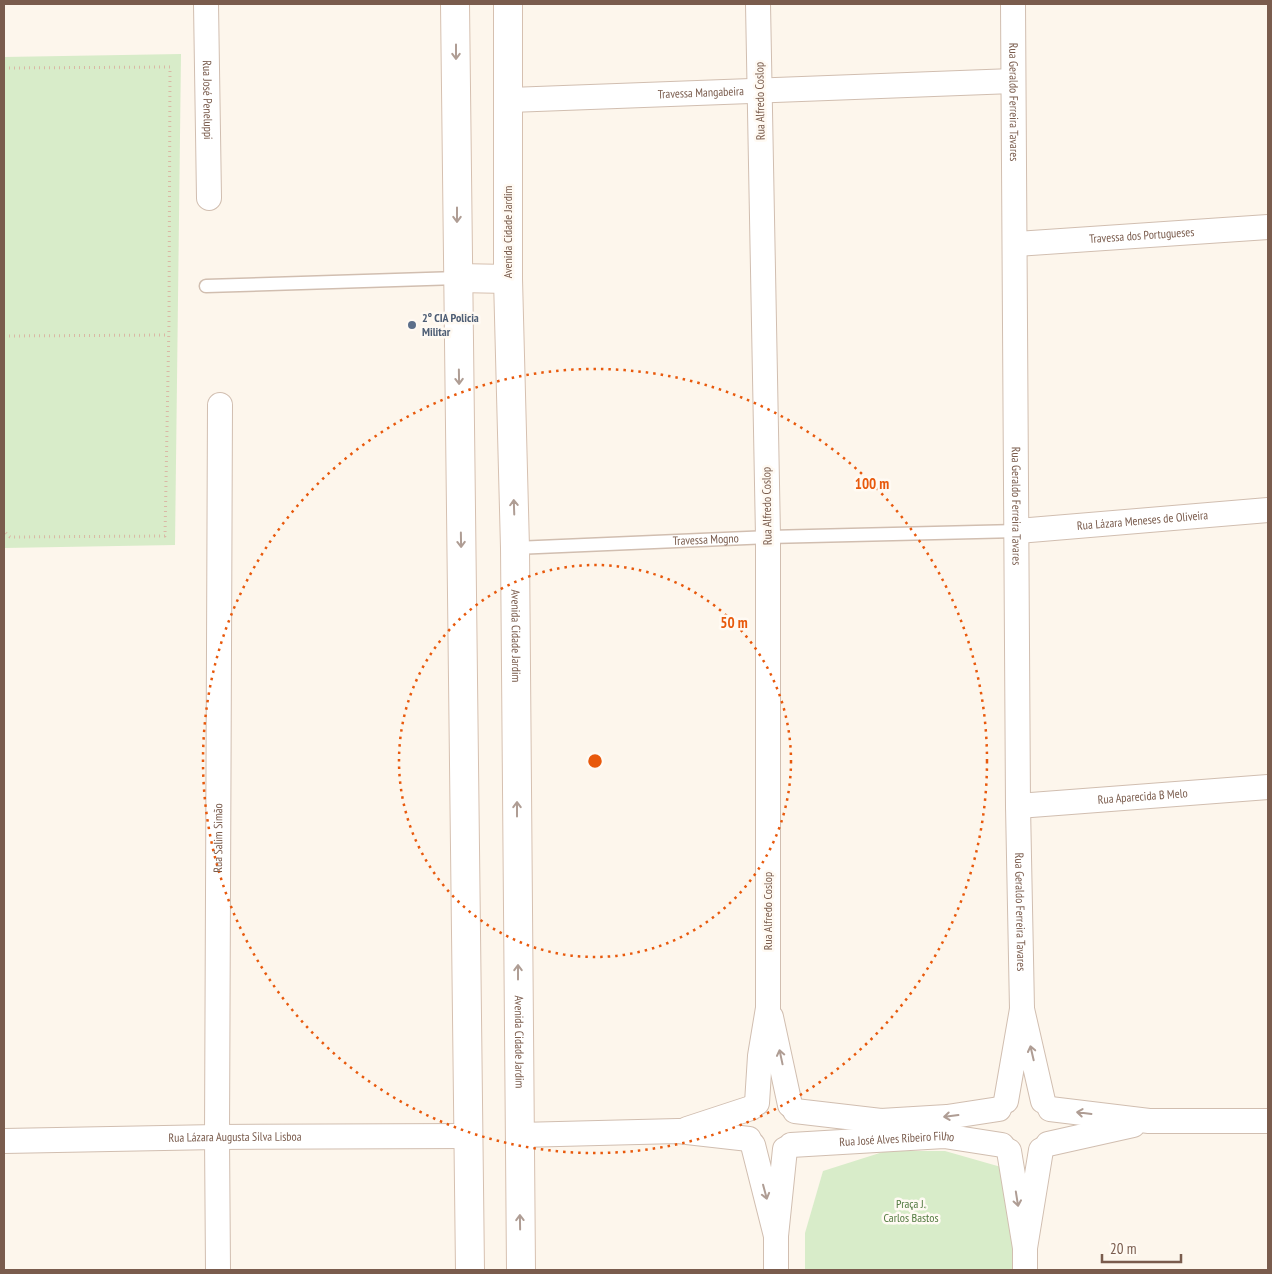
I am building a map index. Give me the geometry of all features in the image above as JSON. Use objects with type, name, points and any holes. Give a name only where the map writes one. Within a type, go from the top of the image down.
[{"type":"main road","points":[[455,4],[470,1270]]},
{"type":"main road","name":"Avenida Cidade Jardim","points":[[508,4],[510,100],[508,279],[515,548],[521,1270]]},
{"type":"main road","points":[[458,278],[508,279]]},
{"type":"street","name":"Rua José Peneluppi","points":[[206,4],[209,198]]},
{"type":"street","name":"Rua Alfredo Coslop","points":[[758,4],[768,537],[768,1008]]},
{"type":"street","name":"Rua Geraldo Ferreira Tavares","points":[[1013,4],[1018,531],[1018,806],[1022,1009]]},
{"type":"street","name":"Travessa Mangabeira","points":[[510,100],[1013,81]]},
{"type":"street","name":"Travessa dos Portugueses","points":[[1016,244],[1268,227]]},
{"type":"street","name":"Rua Salim Simão","points":[[218,1270],[220,406]]},
{"type":"street","name":"Rua Lázara Meneses de Oliveira","points":[[1018,531],[1268,510]]},
{"type":"street","name":"Rua Aparecida B Melo","points":[[1018,806],[1268,787]]},
{"type":"street","points":[[768,1008],[754,1106],[745,1124],[776,1236]]},
{"type":"street","points":[[768,1008],[799,1129],[788,1147],[776,1236],[776,1270]]},
{"type":"street","points":[[1022,1009],[1046,1105],[1054,1127],[1044,1147],[1025,1259]]},
{"type":"street","points":[[1022,1009],[1002,1105],[994,1128],[1006,1148],[1025,1259]]},
{"type":"street","points":[[1002,1105],[1024,1095],[1046,1105],[1150,1121],[1268,1121]]},
{"type":"street","points":[[678,1131],[774,1098],[793,1108]]},
{"type":"street","name":"Rua José Alves Ribeiro Filho","points":[[793,1108],[882,1120],[947,1117],[1002,1105]]},
{"type":"street","points":[[1006,1148],[1025,1155],[1044,1147],[1150,1121]]},
{"type":"street","points":[[519,1135],[678,1131],[751,1142],[768,1152],[788,1147]]},
{"type":"street","name":"Rua Lázara Augusta Silva Lisboa","points":[[4,1141],[217,1137],[468,1136]]},
{"type":"street","name":"Rua José Alves Ribeiro Filho","points":[[788,1147],[944,1136],[1006,1148]]},
{"type":"lane","points":[[206,286],[458,278]]},
{"type":"lane","name":"Travessa Mogno","points":[[515,548],[768,537],[1018,531]]},
{"type":"path","points":[[4,68],[170,67],[169,335],[165,536],[10,537],[4,531]]},
{"type":"path","points":[[4,336],[169,335]]},
{"type":"green space","points":[[181,54],[175,545],[4,548],[4,57]]},
{"type":"green space","name":"Praça J. Carlos Bastos","points":[[886,1151],[945,1151],[1008,1169],[1017,1270],[805,1270],[805,1233],[823,1171]]},
{"type":"place","name":"2º CIA Policia Militar","points":[[412,325]]}]
